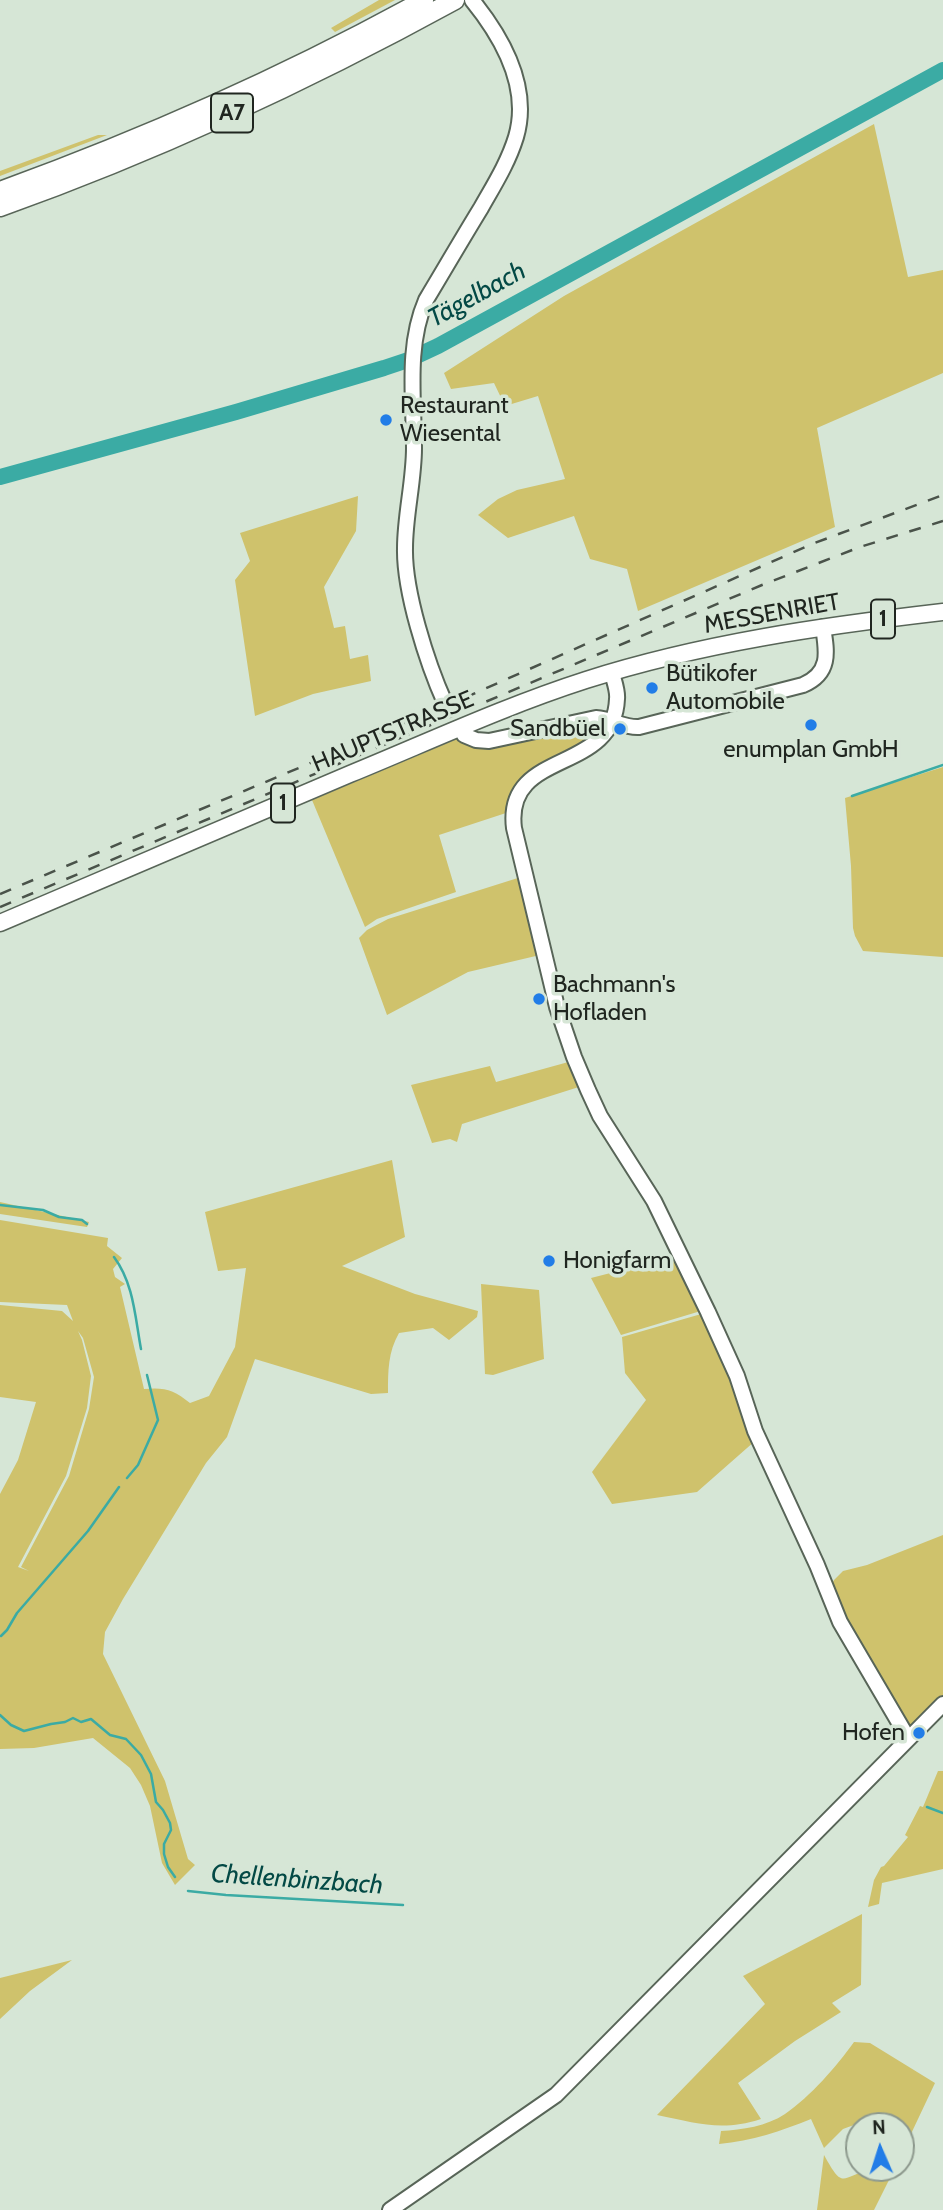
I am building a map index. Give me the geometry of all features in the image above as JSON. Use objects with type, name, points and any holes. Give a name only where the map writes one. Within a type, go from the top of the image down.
[{"type":"highway","name":"A7","points":[[0,191],[221,102],[425,0]]},
{"type":"highway","name":"A7","points":[[0,207],[120,161],[251,104],[348,57],[455,0]]},
{"type":"main road","name":"MESSENRIET","points":[[612,673],[735,642],[823,627],[943,612]]},
{"type":"main road","name":"HAUPTSTRASSE","points":[[0,923],[443,735],[542,695],[612,673]]},
{"type":"street","points":[[445,702],[413,608],[406,570],[406,530],[414,460],[416,329],[426,300],[504,169],[517,135],[520,110],[518,87],[510,59],[502,41],[472,0]]},
{"type":"street","points":[[464,735],[489,741],[590,719],[612,720],[629,727],[639,727],[811,682],[823,668],[826,658],[823,627]]},
{"type":"street","points":[[612,673],[617,695],[607,733],[533,777],[519,792],[513,811],[514,828],[557,1007],[595,1106],[654,1201],[737,1376],[755,1431],[817,1565],[840,1622],[908,1738]]},
{"type":"street","points":[[390,2210],[556,2095],[943,1704]]},
{"type":"shaded area","points":[[379,0],[395,0],[335,32],[331,28]]},
{"type":"shaded area","points":[[874,124],[908,277],[943,270],[943,373],[817,428],[835,527],[638,611],[627,569],[590,559],[574,516],[508,538],[478,515],[498,499],[517,490],[565,479],[538,396],[505,406],[494,383],[451,389],[444,373],[564,296]]},
{"type":"shaded area","points":[[98,135],[107,135],[0,176],[0,171]]},
{"type":"shaded area","points":[[358,496],[356,531],[324,587],[334,628],[345,626],[350,659],[368,655],[371,681],[313,694],[255,716],[235,580],[250,561],[240,533]]},
{"type":"shaded area","points":[[588,723],[595,725],[598,731],[595,739],[534,771],[509,812],[439,835],[456,892],[377,919],[365,927],[312,800],[459,738],[473,747],[496,747]]},
{"type":"shaded area","points":[[943,767],[943,957],[863,951],[853,928],[845,798]]},
{"type":"shaded area","points":[[521,877],[540,955],[468,972],[387,1015],[359,938],[367,930],[388,919]]},
{"type":"shaded area","points":[[572,1061],[582,1086],[462,1124],[457,1142],[450,1139],[432,1143],[411,1085],[490,1066],[496,1082]]},
{"type":"shaded area","points":[[392,1160],[405,1237],[342,1266],[415,1294],[478,1311],[477,1317],[449,1340],[433,1328],[399,1333],[391,1355],[388,1393],[371,1394],[255,1359],[227,1437],[206,1463],[105,1632],[103,1654],[165,1781],[188,1859],[195,1865],[175,1885],[162,1863],[150,1806],[141,1785],[130,1768],[93,1738],[34,1748],[0,1749],[0,1494],[18,1460],[36,1402],[0,1397],[0,1305],[62,1311],[73,1321],[67,1305],[0,1302],[0,1220],[108,1238],[107,1246],[122,1258],[113,1269],[115,1277],[125,1284],[120,1287],[144,1389],[169,1390],[190,1403],[209,1396],[235,1347],[246,1268],[218,1271],[205,1212]],"holes":[[[78,1331],[83,1338],[94,1377],[89,1409],[69,1476],[21,1567],[29,1571],[18,1567],[66,1476],[87,1408],[91,1376]]]},
{"type":"shaded area","points":[[0,1202],[89,1222],[87,1227],[0,1214]]},
{"type":"shaded area","points":[[677,1256],[704,1310],[621,1335],[591,1278]]},
{"type":"shaded area","points":[[481,1284],[539,1290],[544,1359],[493,1375],[485,1374]]},
{"type":"shaded area","points":[[708,1312],[755,1441],[697,1492],[612,1504],[592,1472],[646,1400],[625,1373],[622,1337]]},
{"type":"shaded area","points":[[943,1535],[943,1699],[909,1734],[829,1590],[843,1571],[867,1565]]},
{"type":"shaded area","points":[[938,1771],[943,1771],[943,1869],[882,1883],[879,1904],[868,1907],[874,1880],[881,1867],[908,1837],[905,1835],[920,1806],[923,1807]]},
{"type":"shaded area","points":[[862,1914],[861,1985],[832,2003],[841,2012],[795,2041],[738,2083],[761,2119],[721,2126],[657,2115],[765,2004],[743,1976]]},
{"type":"shaded area","points":[[72,1960],[30,1991],[0,2019],[0,1978]]},
{"type":"shaded area","points":[[854,2042],[870,2043],[935,2083],[915,2125],[915,2112],[845,2112],[845,2128],[824,2148],[811,2119],[766,2135],[719,2144],[721,2131],[762,2124],[785,2114],[804,2099]]},
{"type":"shaded area","points":[[824,2155],[835,2173],[845,2178],[845,2182],[888,2182],[874,2210],[817,2210]]},
{"type":"waterway","name":"Tägelbach","points":[[0,477],[236,412],[408,360],[943,70]]},
{"type":"waterway","points":[[852,796],[943,765]]},
{"type":"waterway","name":"Chellenbinzbach","points":[[0,1205],[43,1210],[59,1217],[82,1220],[87,1224]]},
{"type":"waterway","name":"Chellenbinzbach","points":[[114,1257],[130,1290],[141,1349]]},
{"type":"waterway","name":"Chellenbinzbach","points":[[127,1478],[138,1465],[158,1420],[147,1375]]},
{"type":"waterway","name":"Chellenbinzbach","points":[[1,1636],[17,1613],[88,1531],[119,1487]]},
{"type":"waterway","name":"Chellenbinzbach","points":[[0,1715],[11,1725],[24,1731],[73,1718],[81,1722],[91,1719],[110,1735],[126,1739],[141,1755],[151,1774],[156,1802],[170,1823],[171,1830],[164,1844],[164,1854],[175,1877]]},
{"type":"waterway","points":[[927,1807],[943,1813]]},
{"type":"waterway","name":"Chellenbinzbach","points":[[188,1891],[403,1905]]},
{"type":"tunnel","points":[[445,703],[455,724],[464,735]]},
{"type":"railway","points":[[0,894],[455,702],[812,544],[943,495]]},
{"type":"railway","points":[[0,907],[762,585],[860,547],[943,521]]},
{"type":"place","name":"Restaurant Wiesental","points":[[386,420]]},
{"type":"place","name":"Bütikofer Automobile","points":[[652,688]]},
{"type":"place","name":"enumplan GmbH","points":[[811,725]]},
{"type":"place","name":"Sandbüel","points":[[620,729]]},
{"type":"place","name":"Bachmann's Hofladen","points":[[539,999]]},
{"type":"place","name":"Honigfarm","points":[[549,1261]]},
{"type":"place","name":"Hofen","points":[[919,1733]]}]
